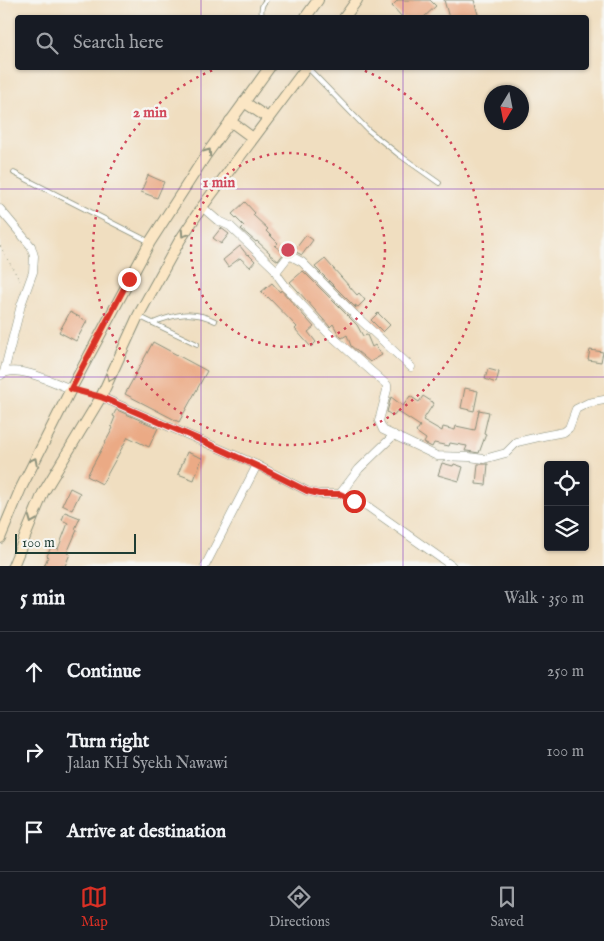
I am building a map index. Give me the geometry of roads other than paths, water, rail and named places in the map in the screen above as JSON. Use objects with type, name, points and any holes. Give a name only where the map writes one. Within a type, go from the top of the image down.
[{"type":"main road","points":[[346,15],[357,0]]},
{"type":"main road","points":[[307,15],[315,1]]},
{"type":"main road","points":[[0,538],[21,488],[71,389],[150,242],[206,155],[268,70]]},
{"type":"main road","points":[[13,566],[43,494],[101,397],[138,316],[180,240],[202,207],[305,70]]},
{"type":"main road","points":[[244,102],[268,118]]},
{"type":"main road","points":[[230,121],[253,138]]},
{"type":"street","points":[[202,207],[217,220],[230,226],[275,269],[289,291],[327,332],[386,385],[387,390],[379,421],[383,430],[437,456],[484,459],[506,453],[517,442],[564,432],[569,428],[576,409],[588,403],[604,400]]},
{"type":"street","points":[[0,210],[31,246],[34,256],[33,272],[21,305],[2,374]]},
{"type":"street","points":[[276,272],[287,258],[291,256],[302,262],[355,315],[412,367]]},
{"type":"street","points":[[2,374],[17,371],[35,375],[71,389]]},
{"type":"street","points":[[101,397],[257,466],[307,491],[319,494],[340,494],[367,506],[452,566]]},
{"type":"street","points":[[340,494],[359,469],[394,434]]},
{"type":"street","points":[[205,566],[257,466]]},
{"type":"lane","points":[[262,15],[263,4],[266,0]]},
{"type":"lane","points":[[309,70],[368,130],[438,183]]},
{"type":"lane","points":[[14,174],[150,242]]},
{"type":"lane","points":[[153,323],[193,313],[215,320]]},
{"type":"lane","points":[[138,316],[197,344]]}]
